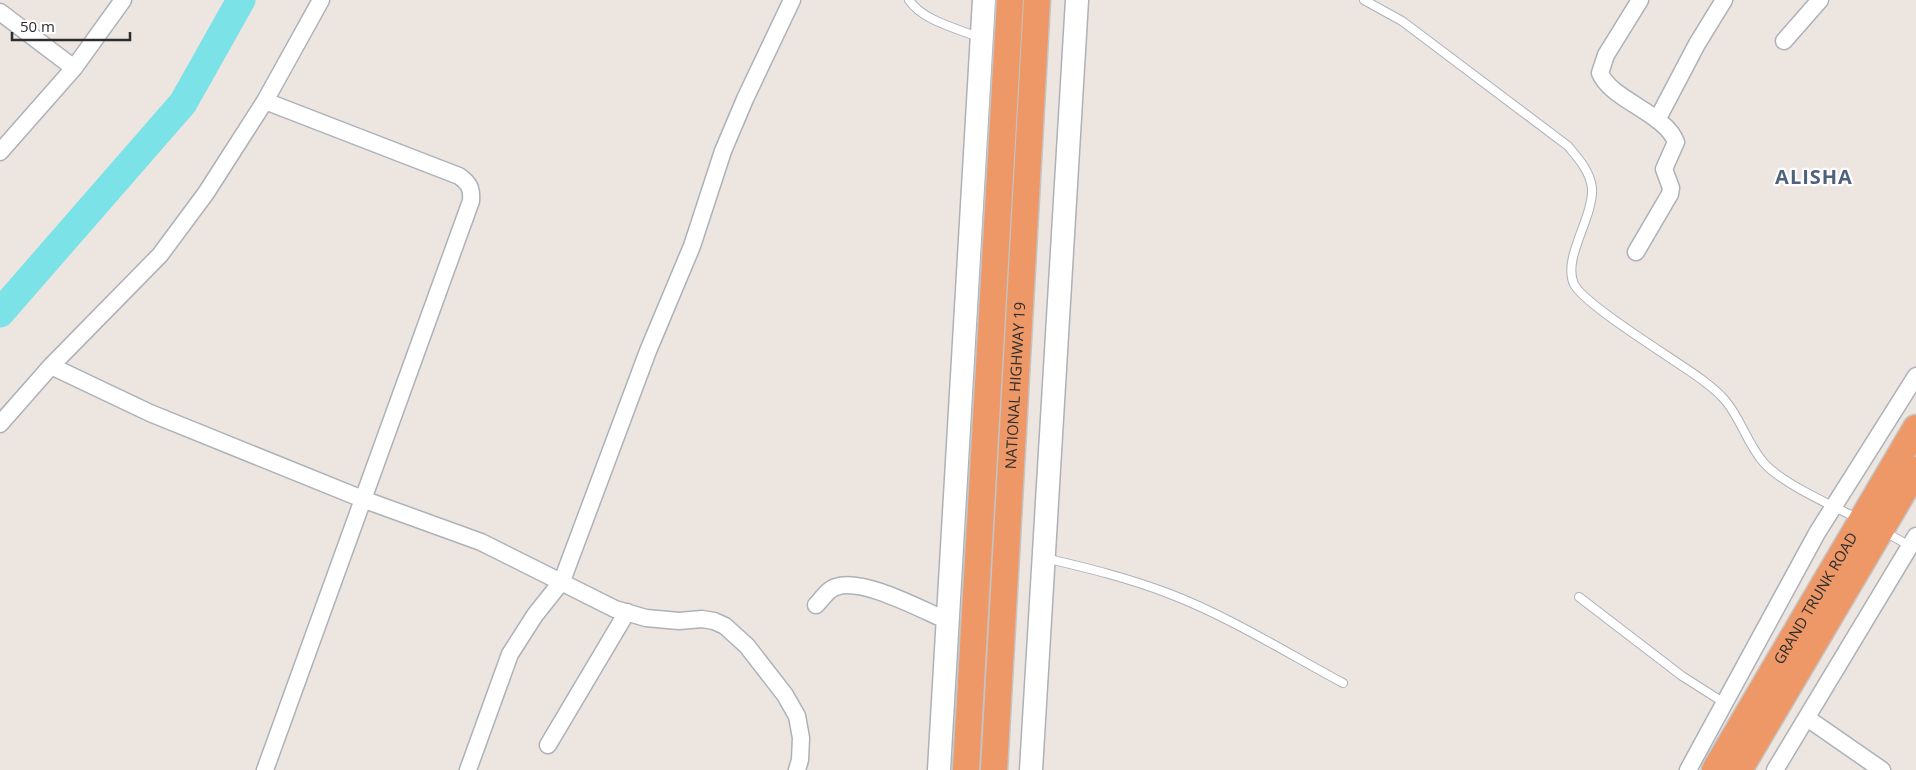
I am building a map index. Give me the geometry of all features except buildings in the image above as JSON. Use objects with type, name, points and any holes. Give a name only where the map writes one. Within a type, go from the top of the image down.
[{"type":"highway","points":[[966,770],[1010,0]]},
{"type":"highway","name":"NATIONAL HIGHWAY 19","points":[[994,770],[1037,0]]},
{"type":"highway","name":"GRAND TRUNK ROAD","points":[[1739,770],[1870,525],[1916,428]]},
{"type":"highway","name":"GRAND TRUNK ROAD","points":[[1715,770],[1870,525],[1916,470]]},
{"type":"main road","points":[[939,770],[984,0]]},
{"type":"main road","points":[[1031,770],[1076,0]]},
{"type":"street","points":[[0,152],[74,68],[123,0]]},
{"type":"street","points":[[0,424],[51,366],[160,255],[206,193],[264,102],[321,0]]},
{"type":"street","points":[[468,770],[510,654],[535,615],[562,581],[648,351],[692,246],[723,151],[745,99],[792,0]]},
{"type":"street","points":[[1636,252],[1670,194],[1671,188],[1664,169],[1676,142],[1670,130],[1608,84],[1600,73],[1606,55],[1640,0]]},
{"type":"street","points":[[1657,120],[1697,44],[1724,0]]},
{"type":"street","points":[[1784,41],[1820,0]]},
{"type":"street","points":[[0,12],[74,68]]},
{"type":"street","points":[[264,102],[459,176],[468,182],[472,191],[471,201],[365,500],[265,770]]},
{"type":"street","points":[[51,366],[150,413],[365,500],[481,542],[615,609],[646,618],[714,621],[735,634],[747,646],[785,695],[797,716],[801,738],[800,760],[797,770]]},
{"type":"street","points":[[1688,770],[1726,704],[1769,617],[1833,506],[1916,376]]},
{"type":"street","points":[[1776,770],[1913,541]]},
{"type":"street","points":[[816,605],[833,587],[848,584],[866,587],[948,621]]},
{"type":"street","points":[[548,745],[627,612]]},
{"type":"street","points":[[1807,718],[1882,770]]},
{"type":"lane","points":[[908,0],[928,17],[982,38]]},
{"type":"lane","points":[[1364,0],[1402,21],[1568,146],[1585,166],[1592,188],[1587,216],[1572,263],[1574,284],[1592,303],[1702,380],[1725,399],[1749,443],[1766,464],[1790,482],[1870,525],[1913,541]]},
{"type":"lane","points":[[1043,558],[1117,576],[1170,594],[1224,619],[1343,683]]},
{"type":"lane","points":[[1579,597],[1682,676],[1726,704]]},
{"type":"waterway","points":[[0,313],[183,103],[241,0]]},
{"type":"district","name":"ALISHA","points":[[1814,177]]}]
